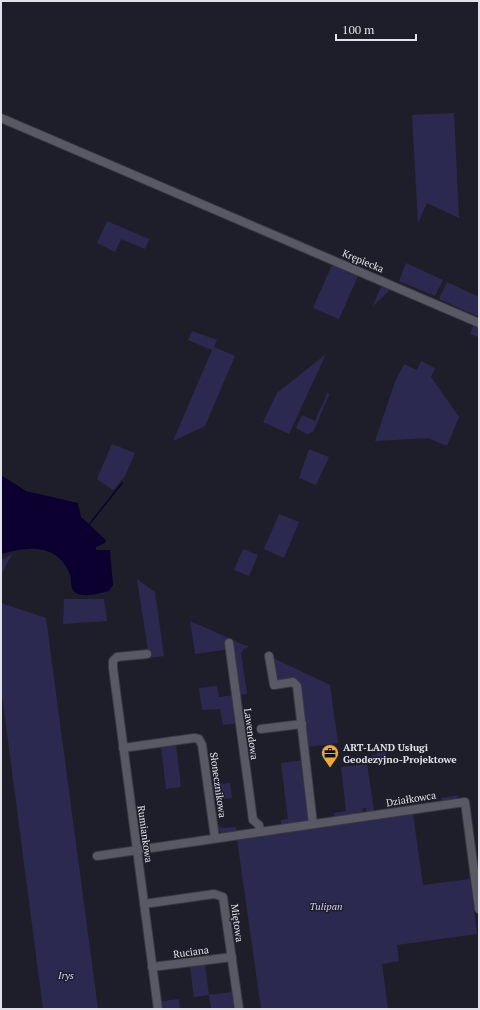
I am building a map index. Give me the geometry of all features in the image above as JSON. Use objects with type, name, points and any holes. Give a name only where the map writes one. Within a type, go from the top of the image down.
[{"type":"street","name":"Krępiecka","points":[[1,118],[240,219],[479,323]]},
{"type":"street","name":"Lawendowa","points":[[229,643],[253,820],[260,828]]},
{"type":"street","name":"Rumiankowa","points":[[147,654],[117,657],[113,661],[123,748],[158,1009]]},
{"type":"street","points":[[269,656],[274,685],[293,682],[297,686],[313,824]]},
{"type":"street","points":[[261,729],[302,724]]},
{"type":"street","name":"Słonecznikowa","points":[[123,748],[194,738],[199,739],[202,745],[215,838]]},
{"type":"street","name":"Działkowca","points":[[215,838],[260,828],[313,824],[465,802],[479,910]]},
{"type":"street","points":[[97,856],[215,838]]},
{"type":"street","name":"Miętowa","points":[[144,904],[214,894],[221,895],[224,903],[238,1009]]},
{"type":"street","name":"Ruciana","points":[[152,967],[232,957]]},
{"type":"green space","points":[[454,113],[459,218],[427,203],[418,223],[412,115]]},
{"type":"green space","points":[[107,221],[149,239],[145,249],[121,239],[115,252],[97,243]]},
{"type":"green space","points":[[406,263],[443,280],[435,296],[399,281]]},
{"type":"green space","points":[[332,265],[358,276],[339,319],[313,308]]},
{"type":"green space","points":[[447,282],[479,297],[479,312],[477,316],[439,299]]},
{"type":"green space","points":[[382,285],[389,288],[389,291],[372,307]]},
{"type":"green space","points":[[474,323],[479,325],[478,337],[470,334]]},
{"type":"green space","points":[[192,331],[217,340],[214,347],[235,356],[205,426],[173,441],[212,350],[188,340]]},
{"type":"green space","points":[[326,354],[289,434],[263,422],[277,393]]},
{"type":"green space","points":[[421,361],[435,368],[431,377],[459,417],[447,446],[428,438],[375,441],[395,382],[404,364],[417,370]]},
{"type":"green space","points":[[328,392],[329,395],[313,432],[307,434],[296,428],[302,415],[315,421]]},
{"type":"green space","points":[[112,444],[135,453],[125,476],[113,490],[97,479]]},
{"type":"green space","points":[[309,449],[329,457],[316,485],[299,478]]},
{"type":"green space","points":[[279,514],[299,522],[284,558],[264,549]]},
{"type":"green space","points":[[243,549],[258,555],[249,576],[234,570]]},
{"type":"green space","points":[[12,554],[1,575],[1,560]]},
{"type":"green space","points":[[137,579],[155,592],[164,656],[149,658]]},
{"type":"green space","points":[[64,599],[104,599],[107,621],[63,624]]},
{"type":"green space","name":"Irys","points":[[1,603],[46,618],[98,1009],[43,1009],[1,687]]},
{"type":"green space","points":[[190,621],[249,647],[245,648],[241,653],[247,694],[237,695],[231,649],[195,654]]},
{"type":"green space","points":[[271,657],[330,685],[338,743],[307,747],[298,683],[279,682],[276,680]]},
{"type":"green space","points":[[217,686],[219,697],[234,695],[238,723],[223,725],[220,709],[202,710],[199,688]]},
{"type":"green space","points":[[384,742],[387,760],[373,762],[372,755],[377,754],[376,743]]},
{"type":"green space","points":[[176,744],[181,787],[166,789],[161,746]]},
{"type":"green space","points":[[304,760],[311,821],[281,825],[281,820],[288,819],[281,763]]},
{"type":"green space","points":[[367,764],[374,811],[367,813],[366,808],[362,809],[363,813],[335,817],[334,813],[346,811],[341,767]]},
{"type":"green space","points":[[230,783],[232,798],[214,800],[212,785]]},
{"type":"green space","points":[[459,795],[456,799],[441,801],[441,798]]},
{"type":"green space","name":"Tulipan","points":[[413,814],[423,885],[470,879],[477,934],[397,945],[399,961],[382,964],[388,1009],[261,1009],[237,839]]},
{"type":"green space","points":[[217,825],[222,828],[236,827],[236,831],[221,833],[218,828],[216,828]]},
{"type":"green space","points":[[205,965],[209,995],[194,997],[190,967]]},
{"type":"green space","points":[[232,992],[234,1009],[211,1009],[209,995]]},
{"type":"green space","points":[[179,999],[180,1009],[163,1009],[162,1001]]},
{"type":"shaded area","points":[[1,475],[26,491],[78,503],[81,517],[106,540],[105,543],[96,547],[96,550],[110,550],[113,585],[109,591],[88,595],[76,593],[72,589],[70,574],[64,564],[58,557],[50,552],[41,549],[21,549],[1,554]]},
{"type":"waterway","points":[[88,526],[122,483]]},
{"type":"place","name":"ART-LAND Usługi Geodezyjno-Projektowe","points":[[330,768]]}]
